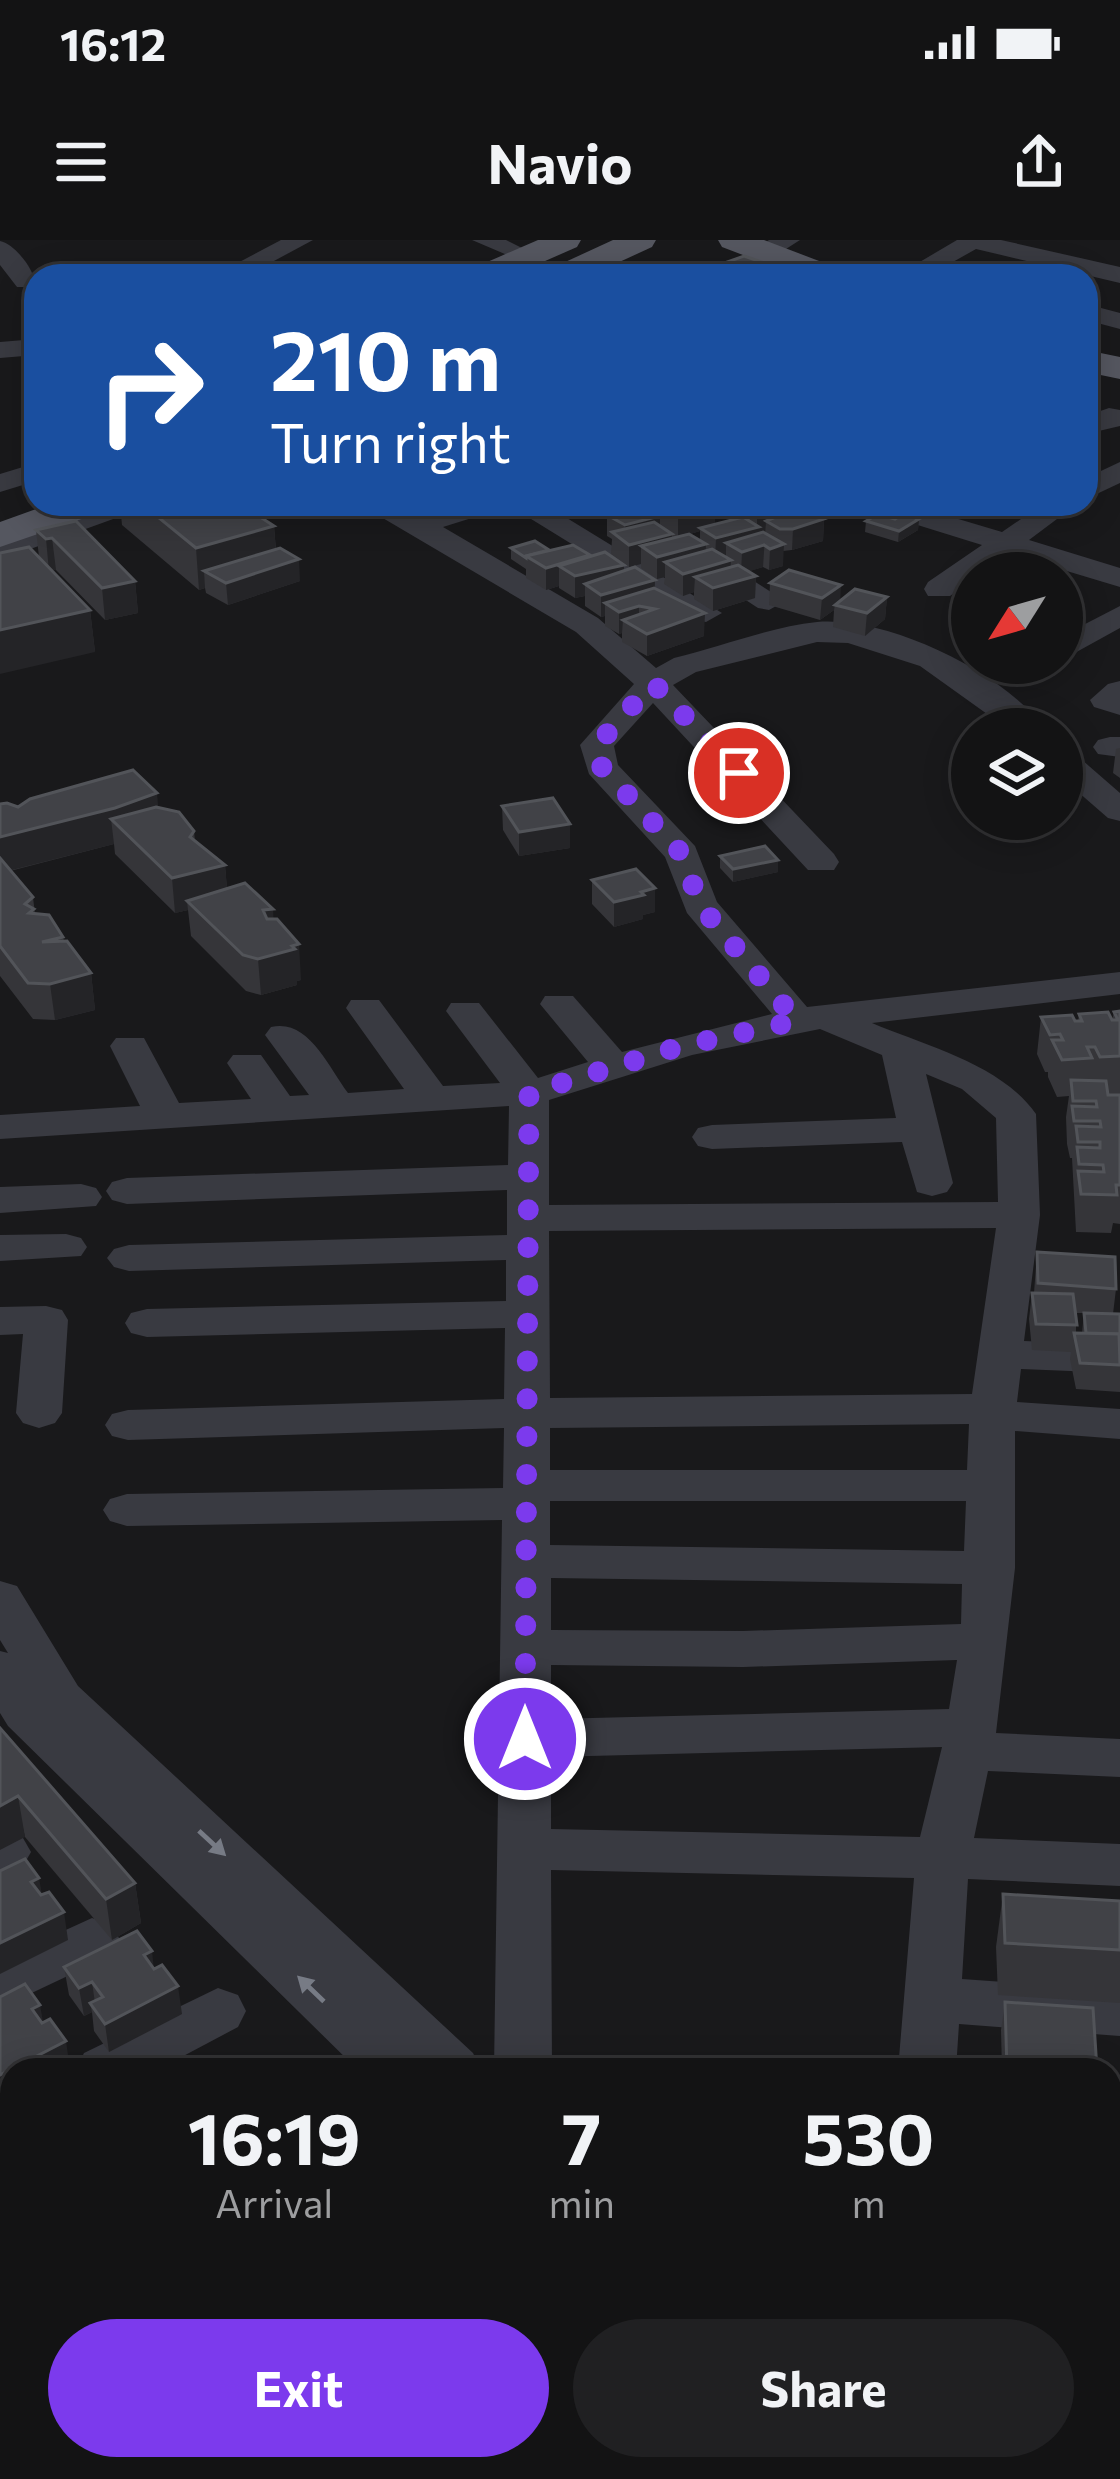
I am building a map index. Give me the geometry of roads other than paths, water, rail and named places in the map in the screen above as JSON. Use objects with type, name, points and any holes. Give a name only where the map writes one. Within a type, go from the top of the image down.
[{"type":"main road","points":[[527,249],[565,240]]},
{"type":"main road","points":[[588,264],[640,240]]},
{"type":"main road","points":[[706,240],[767,264]]},
{"type":"main road","points":[[763,244],[804,264]]},
{"type":"main road","points":[[14,529],[52,516]]},
{"type":"street","points":[[251,264],[301,240]]},
{"type":"street","points":[[484,240],[527,249]]},
{"type":"street","points":[[930,264],[971,240],[1073,264]]},
{"type":"street","points":[[1051,264],[1111,243]]},
{"type":"street","points":[[0,248],[24,279]]},
{"type":"street","points":[[14,529],[73,516]]},
{"type":"street","points":[[400,516],[587,626],[653,683],[820,862]]},
{"type":"street","points":[[418,524],[450,516]]},
{"type":"street","points":[[543,516],[706,613]]},
{"type":"street","points":[[633,516],[770,601]]},
{"type":"street","points":[[917,516],[1120,578]]},
{"type":"street","points":[[939,589],[1004,544],[1033,516]]},
{"type":"street","points":[[1083,640],[1113,626]]},
{"type":"street","points":[[928,2058],[943,1855],[985,1641],[993,1412],[1001,1354],[1033,1264],[1019,1215],[1016,1114],[976,1082],[812,1019],[700,905],[682,854],[601,766],[597,745],[653,683],[685,665],[817,632],[903,645],[939,660],[1001,708]]},
{"type":"street","points":[[1120,691],[1106,700],[1120,705]]},
{"type":"street","points":[[1083,778],[1120,811]]},
{"type":"street","points":[[0,1127],[529,1093],[614,1067],[812,1019],[1120,983]]},
{"type":"street","points":[[559,1004],[614,1067]]},
{"type":"street","points":[[365,1009],[432,1100]]},
{"type":"street","points":[[465,1011],[529,1093],[523,2058]]},
{"type":"street","points":[[285,1035],[337,1106]]},
{"type":"street","points":[[130,1046],[166,1118]]},
{"type":"street","points":[[900,1049],[932,1183]]},
{"type":"street","points":[[247,1063],[279,1110]]},
{"type":"street","points":[[712,1137],[919,1130]]},
{"type":"street","points":[[127,1191],[528,1214],[1019,1215]]},
{"type":"street","points":[[0,1200],[81,1197]]},
{"type":"street","points":[[129,1258],[528,1214]]},
{"type":"street","points":[[0,1248],[66,1246]]},
{"type":"street","points":[[147,1323],[528,1314]]},
{"type":"street","points":[[0,1322],[46,1320],[39,1413]]},
{"type":"street","points":[[1001,1354],[1120,1359]]},
{"type":"street","points":[[128,1425],[527,1412],[993,1412],[1120,1424]]},
{"type":"street","points":[[127,1510],[654,1489],[990,1485]]},
{"type":"street","points":[[526,1561],[991,1568]]},
{"type":"street","points":[[0,1598],[22,1701],[383,2058]]},
{"type":"street","points":[[525,1647],[743,1649],[985,1641]]},
{"type":"street","points":[[22,1701],[438,2058]]},
{"type":"street","points":[[525,1739],[969,1739],[1120,1758]]},
{"type":"street","points":[[524,1849],[690,1855],[943,1855],[1120,1865]]},
{"type":"street","points":[[0,1986],[92,1940]]},
{"type":"street","points":[[930,1999],[1120,2013]]},
{"type":"street","points":[[128,2058],[218,2011]]}]
